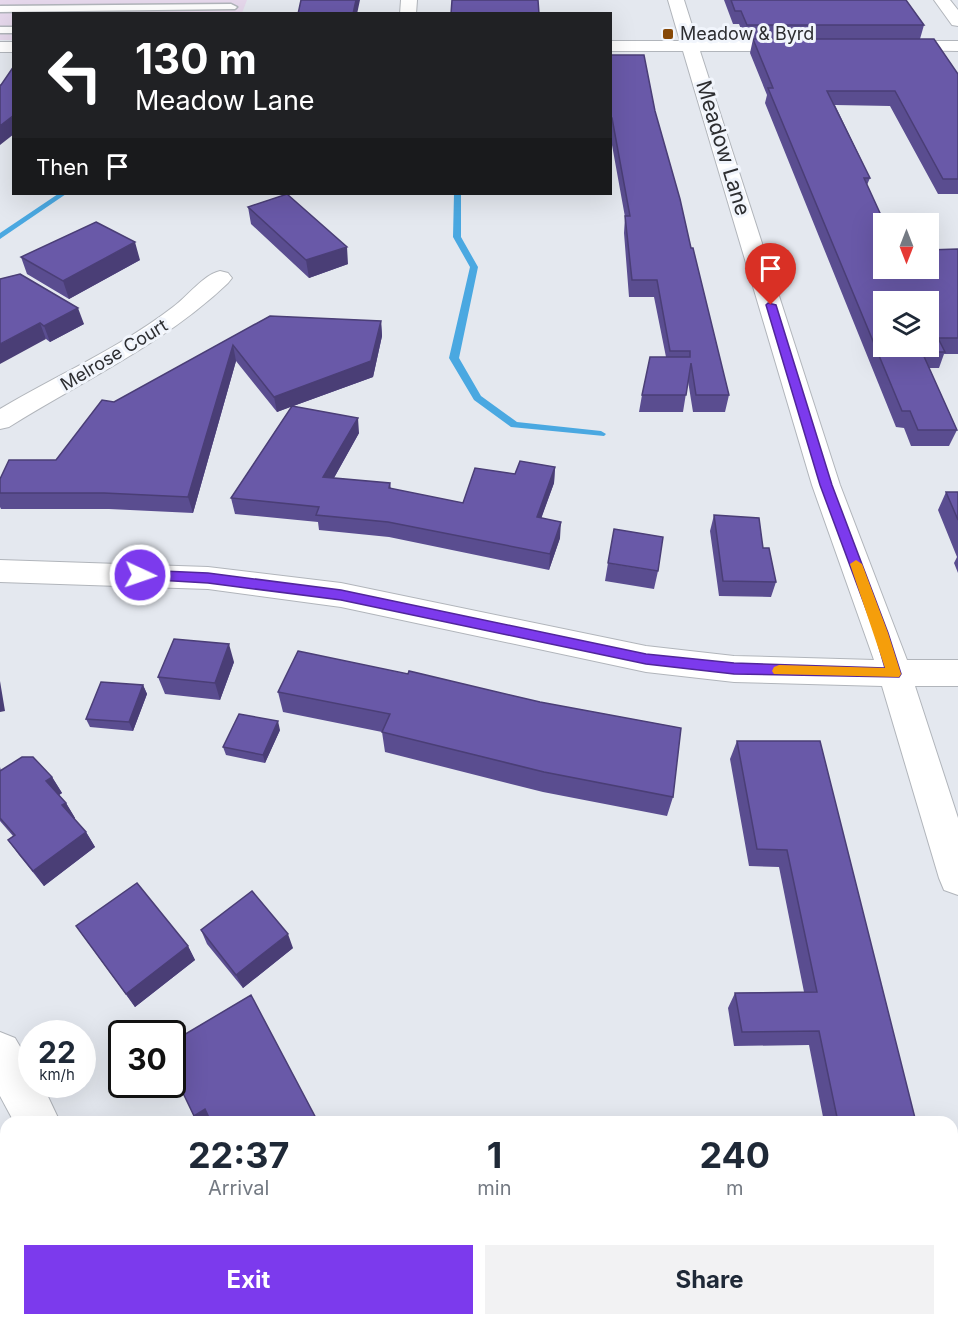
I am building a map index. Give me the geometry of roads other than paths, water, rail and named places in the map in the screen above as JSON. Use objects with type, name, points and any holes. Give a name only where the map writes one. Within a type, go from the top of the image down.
[{"type":"street","name":"Meadow Lane","points":[[676,0],[826,485],[882,633],[958,878]]},
{"type":"street","points":[[942,0],[958,21]]},
{"type":"street","points":[[612,46],[811,46]]},
{"type":"street","points":[[881,46],[958,46]]},
{"type":"street","name":"Melrose Court","points":[[0,421],[155,332],[190,306],[220,278]]},
{"type":"street","points":[[0,571],[208,578],[341,595],[646,659],[734,669],[894,674],[958,673]]},
{"type":"street","points":[[0,1053],[35,1116]]},
{"type":"lane","points":[[0,9],[231,7]]},
{"type":"waterway","points":[[0,237],[61,195]]},
{"type":"waterway","points":[[457,195],[457,237],[474,267],[454,358],[477,398],[514,425],[601,434]]},
{"type":"place","name":"Meadow & Byrd","points":[[668,34]]}]
